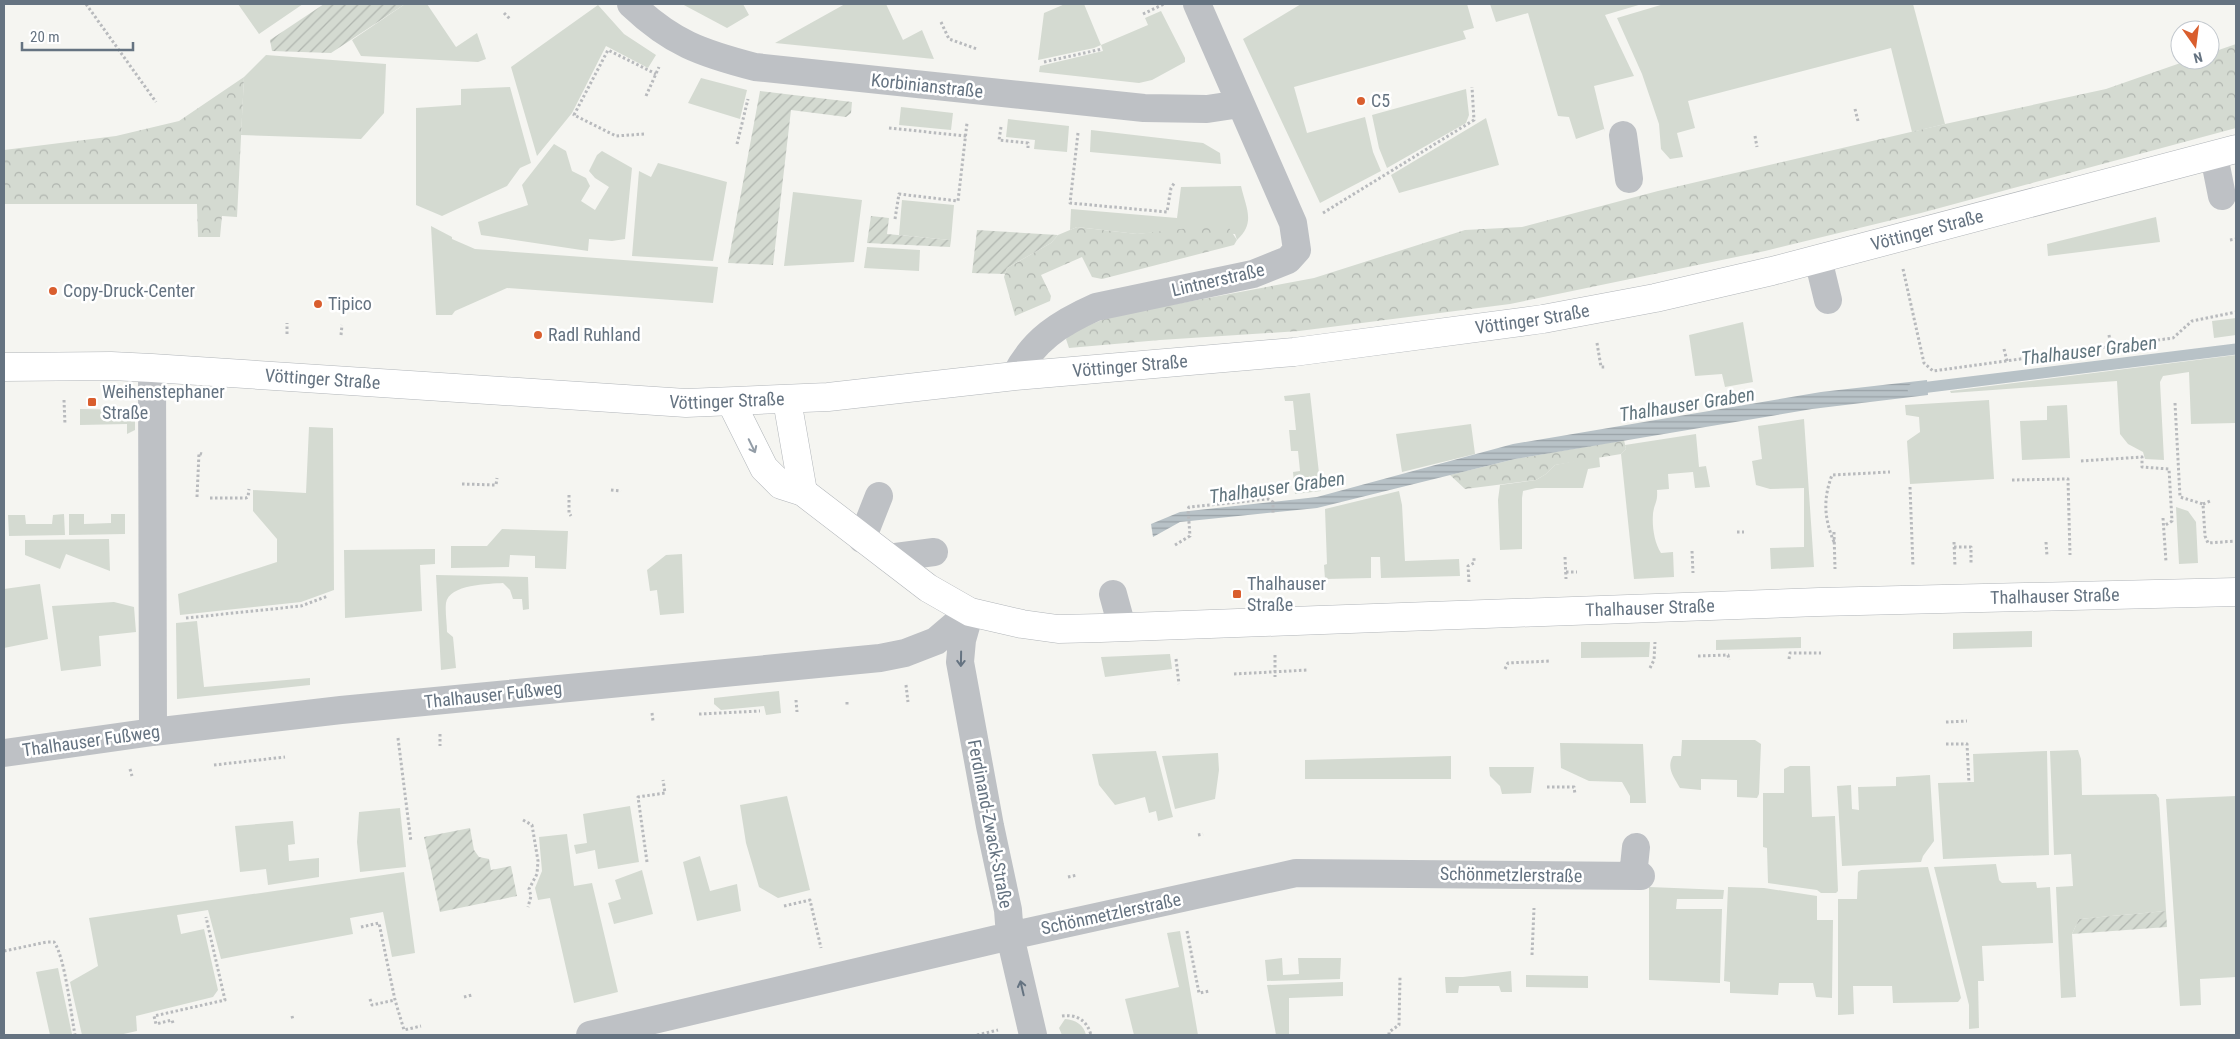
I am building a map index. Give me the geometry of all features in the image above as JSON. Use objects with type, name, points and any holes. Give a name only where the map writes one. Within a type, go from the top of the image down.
[{"type":"main road","name":"Vöttinger Straße","points":[[4,368],[111,366],[152,368],[389,382],[686,403],[787,400],[1015,376],[1294,352],[1495,326],[1655,298],[1818,259],[2225,152]]},
{"type":"main road","points":[[787,400],[803,492]]},
{"type":"main road","name":"Thalhauser Straße","points":[[731,402],[764,468],[781,485],[803,492],[928,588],[970,612],[1022,624],[1058,629],[1819,602],[2236,592]]},
{"type":"street","name":"Korbinianstraße","points":[[631,4],[646,18],[685,44],[712,56],[755,67],[1144,108],[1200,109],[1240,104]]},
{"type":"street","name":"Lintnerstraße","points":[[1015,376],[1024,358],[1035,345],[1064,323],[1096,307],[1253,274],[1277,266],[1294,255],[1298,244],[1293,223],[1197,4]]},
{"type":"street","points":[[1623,135],[1629,178]]},
{"type":"street","points":[[2222,196],[2225,152]]},
{"type":"street","points":[[1818,259],[1828,300]]},
{"type":"street","points":[[152,368],[153,732]]},
{"type":"street","points":[[862,539],[879,496]]},
{"type":"street","points":[[888,558],[934,552]]},
{"type":"street","points":[[1113,594],[1122,627]]},
{"type":"street","name":"Thalhauser Fußweg","points":[[4,753],[153,732],[341,710],[880,658],[905,653],[936,641],[970,612]]},
{"type":"street","name":"Ferdinand-Zwack-Straße","points":[[970,612],[962,640],[960,662],[990,826],[1008,910],[1010,936],[1033,1035]]},
{"type":"street","name":"Schönmetzlerstraße","points":[[590,1035],[1010,936],[1296,873],[1637,876],[1636,847]]},
{"type":"path","points":[[86,4],[156,102]]},
{"type":"path","points":[[1143,14],[1164,4]]},
{"type":"path","points":[[504,13],[510,19]]},
{"type":"path","points":[[941,22],[949,39],[977,49]]},
{"type":"path","points":[[1034,64],[1102,49]]},
{"type":"path","points":[[644,134],[616,136],[574,115],[608,50],[656,74]]},
{"type":"path","points":[[646,96],[663,60]]},
{"type":"path","points":[[1323,213],[1474,120],[1472,87]]},
{"type":"path","points":[[737,144],[749,97]]},
{"type":"path","points":[[1856,109],[1858,121]]},
{"type":"path","points":[[895,220],[898,194],[958,201],[968,121]]},
{"type":"path","points":[[1002,124],[999,140],[1028,143],[1028,148]]},
{"type":"path","points":[[1079,125],[1070,203],[1167,212],[1171,188],[1175,182]]},
{"type":"path","points":[[889,128],[966,136]]},
{"type":"path","points":[[1755,136],[1757,146]]},
{"type":"path","points":[[2230,240],[2236,239]]},
{"type":"path","points":[[1903,266],[1924,363],[1934,371],[2173,338],[2192,321],[2236,312]]},
{"type":"path","points":[[286,334],[287,323]]},
{"type":"path","points":[[342,325],[342,335]]},
{"type":"path","points":[[2109,335],[2111,347]]},
{"type":"path","points":[[1597,337],[1601,367],[1606,367]]},
{"type":"path","points":[[2004,349],[2007,361]]},
{"type":"path","points":[[64,395],[65,424]]},
{"type":"path","points":[[2175,403],[2180,497],[2203,504],[2210,501]]},
{"type":"path","points":[[197,497],[199,453],[202,454]]},
{"type":"path","points":[[2081,461],[2142,457],[2142,467],[2168,470],[2172,521],[2164,526]]},
{"type":"path","points":[[1834,542],[1827,523],[1826,491],[1832,475],[1890,472]]},
{"type":"path","points":[[462,484],[496,485],[497,478]]},
{"type":"path","points":[[2012,480],[2068,479],[2070,555]]},
{"type":"path","points":[[1910,487],[1913,572]]},
{"type":"path","points":[[210,498],[246,498],[248,497],[249,490]]},
{"type":"path","points":[[611,490],[620,491]]},
{"type":"path","points":[[569,495],[568,513],[571,516]]},
{"type":"path","points":[[1225,498],[1226,504]]},
{"type":"path","points":[[1175,545],[1190,536],[1188,509],[1190,507],[1268,499],[1272,502],[1273,515]]},
{"type":"path","points":[[2203,504],[2205,536],[2208,543],[2236,541]]},
{"type":"path","points":[[2163,518],[2166,565]]},
{"type":"path","points":[[1737,532],[1744,532]]},
{"type":"path","points":[[1834,532],[1836,574]]},
{"type":"path","points":[[1954,542],[1955,571]]},
{"type":"path","points":[[2046,542],[2047,556]]},
{"type":"path","points":[[1954,547],[1971,547],[1971,570]]},
{"type":"path","points":[[1692,551],[1694,579]]},
{"type":"path","points":[[1565,557],[1567,584]]},
{"type":"path","points":[[1469,586],[1468,566],[1474,563],[1474,558]]},
{"type":"path","points":[[1566,572],[1577,572]]},
{"type":"path","points":[[182,618],[301,606],[328,596]]},
{"type":"path","points":[[250,611],[251,616]]},
{"type":"path","points":[[1650,668],[1654,660],[1655,633]]},
{"type":"path","points":[[1275,650],[1275,677]]},
{"type":"path","points":[[1176,652],[1179,684]]},
{"type":"path","points":[[1789,659],[1790,653],[1821,653]]},
{"type":"path","points":[[1698,656],[1728,656],[1729,660]]},
{"type":"path","points":[[1505,669],[1508,663],[1550,661]]},
{"type":"path","points":[[1234,674],[1308,670]]},
{"type":"path","points":[[699,714],[760,711]]},
{"type":"path","points":[[1946,722],[1967,721]]},
{"type":"path","points":[[398,737],[411,842]]},
{"type":"path","points":[[1946,744],[1967,744],[1969,783]]},
{"type":"path","points":[[214,765],[285,757]]},
{"type":"path","points":[[647,862],[638,797],[665,792],[663,780]]},
{"type":"path","points":[[1547,787],[1574,787],[1576,794]]},
{"type":"path","points":[[523,820],[532,825],[538,861],[537,874],[529,888],[531,896],[528,907]]},
{"type":"path","points":[[1198,835],[1202,834]]},
{"type":"path","points":[[1068,877],[1077,875]]},
{"type":"path","points":[[784,906],[810,900],[822,956]]},
{"type":"path","points":[[1532,955],[1534,903]]},
{"type":"path","points":[[173,1023],[172,1020],[156,1024],[154,1016],[225,1000],[206,917]]},
{"type":"path","points":[[361,927],[379,923],[395,1000],[404,1030],[421,1026]]},
{"type":"path","points":[[1186,928],[1199,993],[1210,991]]},
{"type":"path","points":[[4,951],[54,942],[61,960],[75,1035]]},
{"type":"path","points":[[1389,1035],[1389,1032],[1399,1025],[1400,977]]},
{"type":"path","points":[[464,998],[472,996]]},
{"type":"path","points":[[370,998],[372,1005],[395,1000]]},
{"type":"path","points":[[1057,1017],[1078,1017],[1085,1021],[1091,1035]]},
{"type":"green space","points":[[238,4],[303,4],[259,34]]},
{"type":"green space","points":[[324,4],[405,4],[331,53],[272,51],[270,40]]},
{"type":"green space","points":[[405,4],[427,4],[456,47],[477,33],[486,59],[478,62],[361,56],[352,40]]},
{"type":"green space","points":[[682,4],[743,4],[749,15],[727,28]]},
{"type":"green space","points":[[845,4],[886,4],[903,40],[922,30],[934,59],[775,43]]},
{"type":"green space","points":[[1065,4],[1084,4],[1101,45],[1038,60],[1044,13]]},
{"type":"green space","points":[[1301,4],[1467,4],[1474,28],[1463,31],[1466,39],[1294,87],[1307,133],[1365,117],[1373,152],[1381,171],[1320,203],[1243,39]]},
{"type":"green space","points":[[1490,4],[1642,4],[1605,15],[1634,76],[1594,86],[1605,132],[1604,129],[1576,139],[1569,117],[1558,116],[1528,13],[1496,22]]},
{"type":"green space","points":[[1664,4],[1913,4],[1945,124],[1912,132],[1891,48],[1688,101],[1695,128],[1677,133],[1683,157],[1670,159],[1661,149],[1659,124],[1642,74],[1617,18]]},
{"type":"green space","points":[[598,5],[624,34],[656,55],[648,68],[606,46],[572,113],[537,156],[511,67]]},
{"type":"green space","points":[[1161,11],[1185,58],[1185,62],[1152,80],[1139,83],[1039,72],[1040,66],[1103,51],[1101,45],[1148,25],[1145,18]]},
{"type":"green space","points":[[2236,44],[2236,128],[1921,213],[1765,251],[1510,304],[1299,331],[1069,348],[1066,339],[1072,332],[1112,316],[1314,278],[1465,230],[1522,227],[1658,191],[1945,124],[2106,89],[2170,67],[2170,70],[2220,70],[2220,50]]},
{"type":"green space","points":[[266,55],[386,64],[384,113],[361,139],[241,135],[244,77]]},
{"type":"green space","points":[[244,77],[237,217],[222,216],[220,237],[198,237],[197,204],[4,204],[4,150],[116,136],[179,121]]},
{"type":"green space","points":[[701,78],[747,90],[740,119],[688,103]]},
{"type":"green space","points":[[510,87],[531,163],[520,168],[507,186],[442,216],[416,205],[416,108],[461,105],[461,89]]},
{"type":"green space","points":[[1466,89],[1469,115],[1466,123],[1387,168],[1379,148],[1372,115]]},
{"type":"green space","points":[[760,91],[852,102],[851,113],[846,117],[791,110],[773,265],[728,263]]},
{"type":"green space","points":[[901,107],[953,113],[951,130],[899,125]]},
{"type":"green space","points":[[1486,118],[1499,165],[1399,193],[1391,175]]},
{"type":"green space","points":[[1008,119],[1069,126],[1067,152],[1034,149],[1035,140],[1006,137]]},
{"type":"green space","points":[[1091,130],[1203,143],[1220,153],[1221,164],[1090,152]]},
{"type":"green space","points":[[554,144],[566,151],[572,171],[586,178],[590,186],[581,201],[595,210],[609,187],[595,178],[589,171],[597,155],[602,151],[632,168],[625,239],[612,241],[589,239],[588,251],[481,235],[478,222],[528,205],[522,185]]},
{"type":"green space","points":[[658,163],[727,182],[713,261],[632,256],[639,171],[651,177]]},
{"type":"green space","points":[[1241,186],[1247,208],[1248,221],[1243,234],[1237,240],[1235,234],[1170,231],[1137,234],[1077,227],[1070,230],[1071,209],[1177,218],[1181,187]]},
{"type":"green space","points":[[793,192],[862,200],[854,262],[784,266]]},
{"type":"green space","points":[[902,200],[954,205],[951,240],[899,235]]},
{"type":"green space","points":[[871,216],[889,218],[887,234],[951,240],[950,247],[867,243]]},
{"type":"green space","points":[[2156,217],[2160,242],[2048,256],[2047,244]]},
{"type":"green space","points":[[1216,225],[1229,228],[1237,240],[1234,245],[1102,279],[1092,277],[1082,257],[1041,275],[1051,296],[1050,301],[1015,316],[1004,277],[1007,268],[1051,243],[1058,235],[1077,227],[1137,234]]},
{"type":"green space","points":[[431,226],[452,237],[452,239],[475,249],[718,267],[713,303],[507,288],[455,311],[452,315],[436,315]]},
{"type":"green space","points":[[977,230],[1058,235],[1051,243],[1007,268],[1005,274],[972,273]]},
{"type":"green space","points":[[867,247],[920,250],[919,271],[864,268]]},
{"type":"green space","points":[[2236,318],[2236,335],[2214,338],[2212,321]]},
{"type":"green space","points":[[1743,322],[1753,382],[1725,387],[1722,374],[1695,376],[1689,335]]},
{"type":"green space","points":[[2236,355],[2236,423],[2191,424],[2189,372],[2163,376],[2160,382],[2164,460],[2145,459],[2143,452],[2128,444],[2120,434],[2117,381],[1951,393],[1950,391]]},
{"type":"green space","points":[[1310,393],[1321,491],[1295,494],[1293,472],[1300,471],[1298,451],[1291,451],[1289,430],[1296,430],[1293,401],[1285,401],[1284,396]]},
{"type":"green space","points":[[1989,400],[1994,479],[1910,484],[1907,441],[1920,432],[1919,417],[1906,415],[1905,405]]},
{"type":"green space","points":[[2067,405],[2070,458],[2022,460],[2020,421],[2047,420],[2047,406]]},
{"type":"green space","points":[[80,409],[135,410],[135,430],[127,434],[127,424],[80,425]]},
{"type":"green space","points":[[1804,419],[1814,567],[1771,569],[1770,548],[1804,547],[1804,488],[1770,489],[1756,485],[1752,461],[1762,459],[1758,426]]},
{"type":"green space","points":[[1471,424],[1475,454],[1402,472],[1396,434]]},
{"type":"green space","points":[[309,427],[333,428],[334,590],[301,602],[180,615],[178,594],[277,562],[277,539],[253,511],[253,490],[306,493]]},
{"type":"green space","points":[[1696,434],[1699,467],[1706,466],[1710,487],[1695,488],[1693,472],[1668,474],[1669,489],[1657,490],[1653,529],[1661,553],[1673,552],[1674,577],[1634,579],[1621,454],[1626,449],[1625,445]]},
{"type":"green space","points":[[1624,440],[1626,449],[1621,454],[1555,465],[1536,480],[1465,489],[1450,475],[1515,459]]},
{"type":"green space","points":[[1599,456],[1600,467],[1588,469],[1583,488],[1536,488],[1523,491],[1522,549],[1500,550],[1498,500],[1500,485],[1536,480],[1555,465]]},
{"type":"green space","points":[[1399,491],[1402,505],[1405,561],[1459,559],[1460,576],[1381,578],[1380,557],[1371,557],[1371,578],[1325,579],[1324,565],[1327,564],[1325,509]]},
{"type":"green space","points":[[2176,507],[2188,511],[2196,522],[2198,563],[2179,564]]},
{"type":"green space","points":[[64,514],[65,535],[9,536],[8,515],[25,515],[26,524],[52,524],[53,515]]},
{"type":"green space","points":[[69,514],[84,514],[84,524],[111,523],[111,514],[125,514],[125,534],[69,535]]},
{"type":"green space","points":[[502,529],[568,531],[566,569],[535,568],[535,556],[510,555],[509,567],[451,568],[451,546],[487,546]]},
{"type":"green space","points":[[109,539],[110,571],[66,554],[60,569],[25,555],[25,540]]},
{"type":"green space","points":[[435,549],[435,564],[420,565],[422,611],[345,618],[344,550]]},
{"type":"green space","points":[[682,554],[684,613],[660,615],[657,590],[650,591],[647,570],[666,555]]},
{"type":"green space","points":[[436,575],[528,577],[529,609],[523,610],[522,599],[513,599],[510,590],[503,583],[470,586],[454,592],[446,603],[446,610],[447,632],[453,637],[456,668],[441,670]]},
{"type":"green space","points":[[40,584],[48,639],[4,648],[4,589]]},
{"type":"green space","points":[[114,602],[134,607],[136,632],[99,636],[101,666],[61,671],[52,606]]},
{"type":"green space","points":[[197,621],[204,687],[310,678],[310,685],[177,699],[176,623]]},
{"type":"green space","points":[[2032,631],[2032,647],[1953,649],[1953,633]]},
{"type":"green space","points":[[1801,637],[1801,648],[1716,650],[1716,640]]},
{"type":"green space","points":[[1581,642],[1650,642],[1649,657],[1581,658]]},
{"type":"green space","points":[[1170,654],[1172,669],[1105,677],[1101,657]]},
{"type":"green space","points":[[779,691],[781,713],[766,715],[764,706],[721,710],[714,704],[714,698]]},
{"type":"green space","points":[[1682,740],[1755,740],[1761,744],[1759,794],[1757,798],[1737,797],[1737,780],[1701,779],[1701,790],[1680,788],[1670,765],[1673,756],[1681,756]]},
{"type":"green space","points":[[1560,743],[1643,744],[1646,803],[1630,803],[1630,796],[1622,782],[1589,781],[1561,768]]},
{"type":"green space","points":[[2078,750],[2081,759],[2082,795],[2156,794],[2159,798],[2166,911],[2079,919],[2072,934],[2076,997],[2061,998],[2056,887],[2073,886],[2071,854],[2054,855],[2050,751]]},
{"type":"green space","points":[[1156,751],[1173,817],[1158,821],[1156,811],[1149,813],[1145,797],[1115,805],[1099,785],[1092,754]]},
{"type":"green space","points":[[2047,751],[2049,855],[1943,859],[1938,783],[1974,782],[1973,754]]},
{"type":"green space","points":[[1218,753],[1219,770],[1215,799],[1175,809],[1162,756]]},
{"type":"green space","points":[[1451,756],[1451,779],[1305,779],[1305,760]]},
{"type":"green space","points":[[1790,766],[1810,766],[1812,817],[1835,816],[1838,891],[1836,893],[1821,893],[1817,890],[1768,883],[1767,848],[1763,847],[1763,793],[1784,793],[1784,769]]},
{"type":"green space","points":[[1489,767],[1534,767],[1531,793],[1502,794],[1500,786],[1490,776]]},
{"type":"green space","points":[[1930,775],[1934,841],[1921,862],[1842,866],[1837,786],[1851,785],[1852,809],[1859,810],[1858,787],[1896,786],[1896,777]]},
{"type":"green space","points":[[787,796],[810,890],[778,898],[759,887],[746,843],[740,805]]},
{"type":"green space","points":[[2236,796],[2236,977],[2200,979],[2201,1005],[2180,1006],[2166,799]]},
{"type":"green space","points":[[630,806],[639,862],[598,869],[595,850],[576,854],[574,845],[587,843],[583,814]]},
{"type":"green space","points":[[400,808],[406,867],[360,872],[357,842],[359,812]]},
{"type":"green space","points":[[293,821],[295,844],[288,845],[289,861],[319,858],[319,877],[268,885],[266,869],[240,872],[235,826]]},
{"type":"green space","points":[[470,828],[474,850],[479,857],[489,859],[491,870],[511,866],[517,896],[440,912],[424,837]]},
{"type":"green space","points":[[567,834],[574,886],[592,883],[618,992],[574,1003],[550,898],[538,900],[535,888],[542,871],[539,837]]},
{"type":"green space","points":[[700,856],[710,891],[737,884],[741,911],[697,921],[683,862]]},
{"type":"green space","points":[[1996,864],[1999,880],[2002,883],[2036,882],[2037,888],[2050,887],[2053,943],[1982,946],[1984,981],[1978,981],[1979,1028],[1969,1029],[1969,1005],[1934,867]]},
{"type":"green space","points":[[1928,867],[1961,998],[1958,1002],[1893,1003],[1892,986],[1853,986],[1854,1014],[1838,1015],[1838,899],[1857,899],[1858,872],[1861,870]]},
{"type":"green space","points":[[642,870],[653,914],[614,924],[608,903],[621,899],[615,880]]},
{"type":"green space","points":[[404,872],[415,953],[392,957],[383,912],[350,918],[353,934],[221,959],[208,910],[177,915],[181,934],[204,929],[218,990],[213,997],[136,1016],[137,1031],[119,1035],[82,1035],[70,982],[98,966],[89,918]]},
{"type":"green space","points":[[1649,887],[1724,890],[1723,899],[1677,899],[1676,909],[1722,909],[1720,983],[1649,980]]},
{"type":"green space","points":[[1728,887],[1764,888],[1817,896],[1817,920],[1833,920],[1832,998],[1816,997],[1813,983],[1779,983],[1778,995],[1730,993],[1730,982],[1724,981]]},
{"type":"green space","points":[[2166,911],[2167,927],[2072,934],[2079,919]]},
{"type":"green space","points":[[1180,931],[1198,1035],[1134,1035],[1125,999],[1179,987],[1167,933]]},
{"type":"green space","points":[[1282,958],[1283,975],[1299,974],[1298,958],[1341,958],[1340,979],[1267,981],[1265,960]]},
{"type":"green space","points":[[58,968],[72,1034],[50,1035],[36,972]]},
{"type":"green space","points":[[1511,971],[1512,992],[1501,992],[1499,986],[1459,986],[1458,993],[1446,993],[1445,977],[1463,977]]},
{"type":"green space","points":[[1526,975],[1588,976],[1588,988],[1526,987]]},
{"type":"green space","points":[[1343,982],[1343,996],[1289,998],[1289,1035],[1276,1035],[1267,985]]},
{"type":"green space","points":[[1065,1019],[1079,1024],[1086,1035],[1062,1035],[1059,1028]]},
{"type":"shaded area","points":[[1927,380],[1928,395],[1812,409],[1515,459],[1317,508],[1180,522],[1153,537],[1151,524],[1180,512],[1317,497],[1513,444],[1821,392]]},
{"type":"waterway","name":"Thalhauser Graben","points":[[1913,389],[2236,349]]},
{"type":"place","name":"C5","points":[[1361,101]]},
{"type":"place","name":"Copy-Druck-Center","points":[[53,291]]},
{"type":"place","name":"Tipico","points":[[318,304]]},
{"type":"place","name":"Radl Ruhland","points":[[538,335]]},
{"type":"place","name":"Weihenstephaner Straße","points":[[92,402]]},
{"type":"place","name":"Thalhauser Straße","points":[[1237,594]]}]
